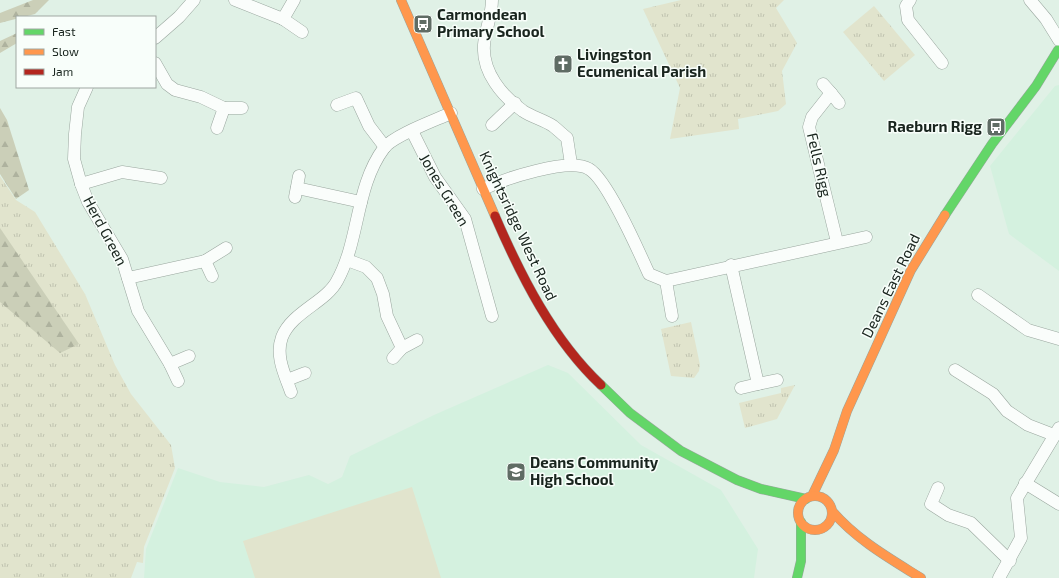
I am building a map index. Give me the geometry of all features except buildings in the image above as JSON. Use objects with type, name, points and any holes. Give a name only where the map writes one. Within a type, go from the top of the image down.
[{"type":"street","points":[[156,37],[179,17],[194,0]]},
{"type":"street","points":[[235,0],[283,18],[302,32]]},
{"type":"street","points":[[283,18],[294,0]]},
{"type":"street","name":"Knightsridge West Road","points":[[401,0],[483,189],[536,302],[592,378],[630,414],[680,451],[737,480],[761,488],[809,497]]},
{"type":"street","points":[[492,0],[491,16],[484,44],[484,57],[487,71],[502,90],[523,111],[552,126],[567,138],[571,164]]},
{"type":"street","points":[[910,0],[906,6],[908,20],[942,63]]},
{"type":"street","points":[[1030,0],[1046,18],[1059,47]]},
{"type":"street","points":[[1046,18],[1059,25]]},
{"type":"street","name":"Deans East Road","points":[[809,497],[834,450],[847,411],[911,270],[930,237],[992,144],[1036,86],[1059,47]]},
{"type":"street","points":[[156,65],[164,80],[175,90],[202,98],[224,108],[242,108]]},
{"type":"street","name":"Deans East Road","points":[[1036,86],[1054,76]]},
{"type":"street","name":"Herd Green","points":[[87,88],[78,107],[74,134],[74,159],[81,184],[88,202],[122,259],[138,310],[170,364],[178,381]]},
{"type":"street","name":"Fells Rigg","points":[[837,242],[810,127],[812,117],[827,89],[839,103]]},
{"type":"street","points":[[337,105],[360,96],[369,126],[385,147]]},
{"type":"street","points":[[492,125],[515,103]]},
{"type":"street","points":[[217,128],[224,108]]},
{"type":"street","points":[[291,392],[281,363],[279,348],[283,336],[298,316],[336,283],[347,260],[365,188],[385,147],[395,139],[451,114]]},
{"type":"street","name":"Jones Green","points":[[412,131],[435,177],[465,219],[491,295],[492,316]]},
{"type":"street","points":[[483,189],[502,180],[571,164],[588,168],[598,176],[624,222],[649,274],[666,281],[731,265],[866,237]]},
{"type":"street","name":"Herd Green","points":[[81,184],[122,172],[161,178]]},
{"type":"street","points":[[297,187],[361,202]]},
{"type":"street","name":"Herd Green","points":[[128,278],[205,260],[226,248]]},
{"type":"street","points":[[205,260],[212,276]]},
{"type":"street","points":[[347,260],[366,267],[377,278],[383,294],[386,316],[402,348]]},
{"type":"street","points":[[731,265],[758,384]]},
{"type":"street","points":[[666,281],[672,316]]},
{"type":"street","points":[[978,295],[1028,330],[1059,339]]},
{"type":"street","points":[[393,358],[402,348],[417,340]]},
{"type":"street","points":[[170,364],[189,356]]},
{"type":"street","points":[[955,370],[993,394],[1007,412],[1028,425],[1057,431],[1017,498],[1021,538],[1000,578]]},
{"type":"street","points":[[287,380],[305,373]]},
{"type":"street","points":[[741,388],[777,380]]},
{"type":"street","name":"Deans East Road","points":[[828,502],[834,450]]},
{"type":"street","points":[[1025,483],[1059,504]]},
{"type":"street","name":"Knightsridge West Road","points":[[761,488],[792,508]]},
{"type":"street","points":[[938,488],[931,504],[948,515],[971,523],[1010,561]]},
{"type":"street","points":[[858,537],[821,528],[812,529],[801,522],[792,508],[809,497],[818,496],[828,502],[832,511],[840,522],[858,537],[921,578]]},
{"type":"street","points":[[801,560],[821,528],[830,520],[832,511]]},
{"type":"street","points":[[797,578],[801,560],[801,522]]},
{"type":"street","points":[[898,578],[903,566]]},
{"type":"shaded area","points":[[1059,85],[1059,271],[1009,234],[990,166],[1055,86]]},
{"type":"shaded area","name":"Deans Community High School","points":[[548,365],[568,373],[641,445],[721,490],[758,549],[754,578],[144,578],[146,549],[178,468],[220,482],[264,487],[309,475],[328,484],[342,477],[350,456],[434,415]]},
{"type":"green space","points":[[33,0],[49,0],[35,14],[16,16],[16,19],[0,23],[0,13]]},
{"type":"green space","points":[[681,0],[784,0],[776,8],[797,43],[782,71],[786,104],[778,111],[738,119],[739,129],[670,139],[680,88],[643,9]]},
{"type":"green space","points":[[874,6],[915,55],[884,81],[843,32]]},
{"type":"green space","points":[[16,33],[16,44],[0,53],[0,41]]},
{"type":"green space","points":[[0,108],[7,120],[29,190],[16,199],[0,174]]},
{"type":"green space","points":[[0,176],[16,200],[35,212],[85,294],[115,365],[131,394],[171,445],[175,468],[144,547],[143,563],[137,562],[131,578],[0,578]]},
{"type":"green space","points":[[0,228],[79,344],[60,353],[0,302]]},
{"type":"green space","points":[[691,322],[700,365],[699,371],[694,378],[671,376],[661,329]]},
{"type":"green space","points":[[795,385],[777,419],[745,428],[739,403],[781,393],[781,388]]},
{"type":"green space","points":[[412,487],[441,578],[255,578],[243,541]]},
{"type":"traffic: fast","points":[[945,215],[992,144],[1036,86],[1058,50]]},
{"type":"traffic: fast","points":[[601,385],[630,413],[681,451],[737,480],[761,489],[806,499]]},
{"type":"traffic: fast","points":[[797,578],[801,561],[801,522]]},
{"type":"traffic: slow","points":[[401,0],[495,216]]},
{"type":"traffic: slow","points":[[812,496],[834,450],[847,411],[911,270],[945,215]]},
{"type":"traffic: slow","points":[[815,496],[827,501],[832,513],[827,525],[815,530],[803,525],[798,513],[803,501],[815,496]]},
{"type":"traffic: slow","points":[[832,511],[863,540],[885,556],[921,578]]},
{"type":"traffic: jam","points":[[495,216],[527,284],[553,328],[568,348],[601,385]]},
{"type":"place","name":"Carmondean Primary School","points":[[423,24]]},
{"type":"place","name":"Livingston Ecumenical Parish","points":[[563,64]]},
{"type":"place","name":"Raeburn Rigg","points":[[996,127]]},
{"type":"place","name":"Deans Community High School","points":[[516,472]]}]
